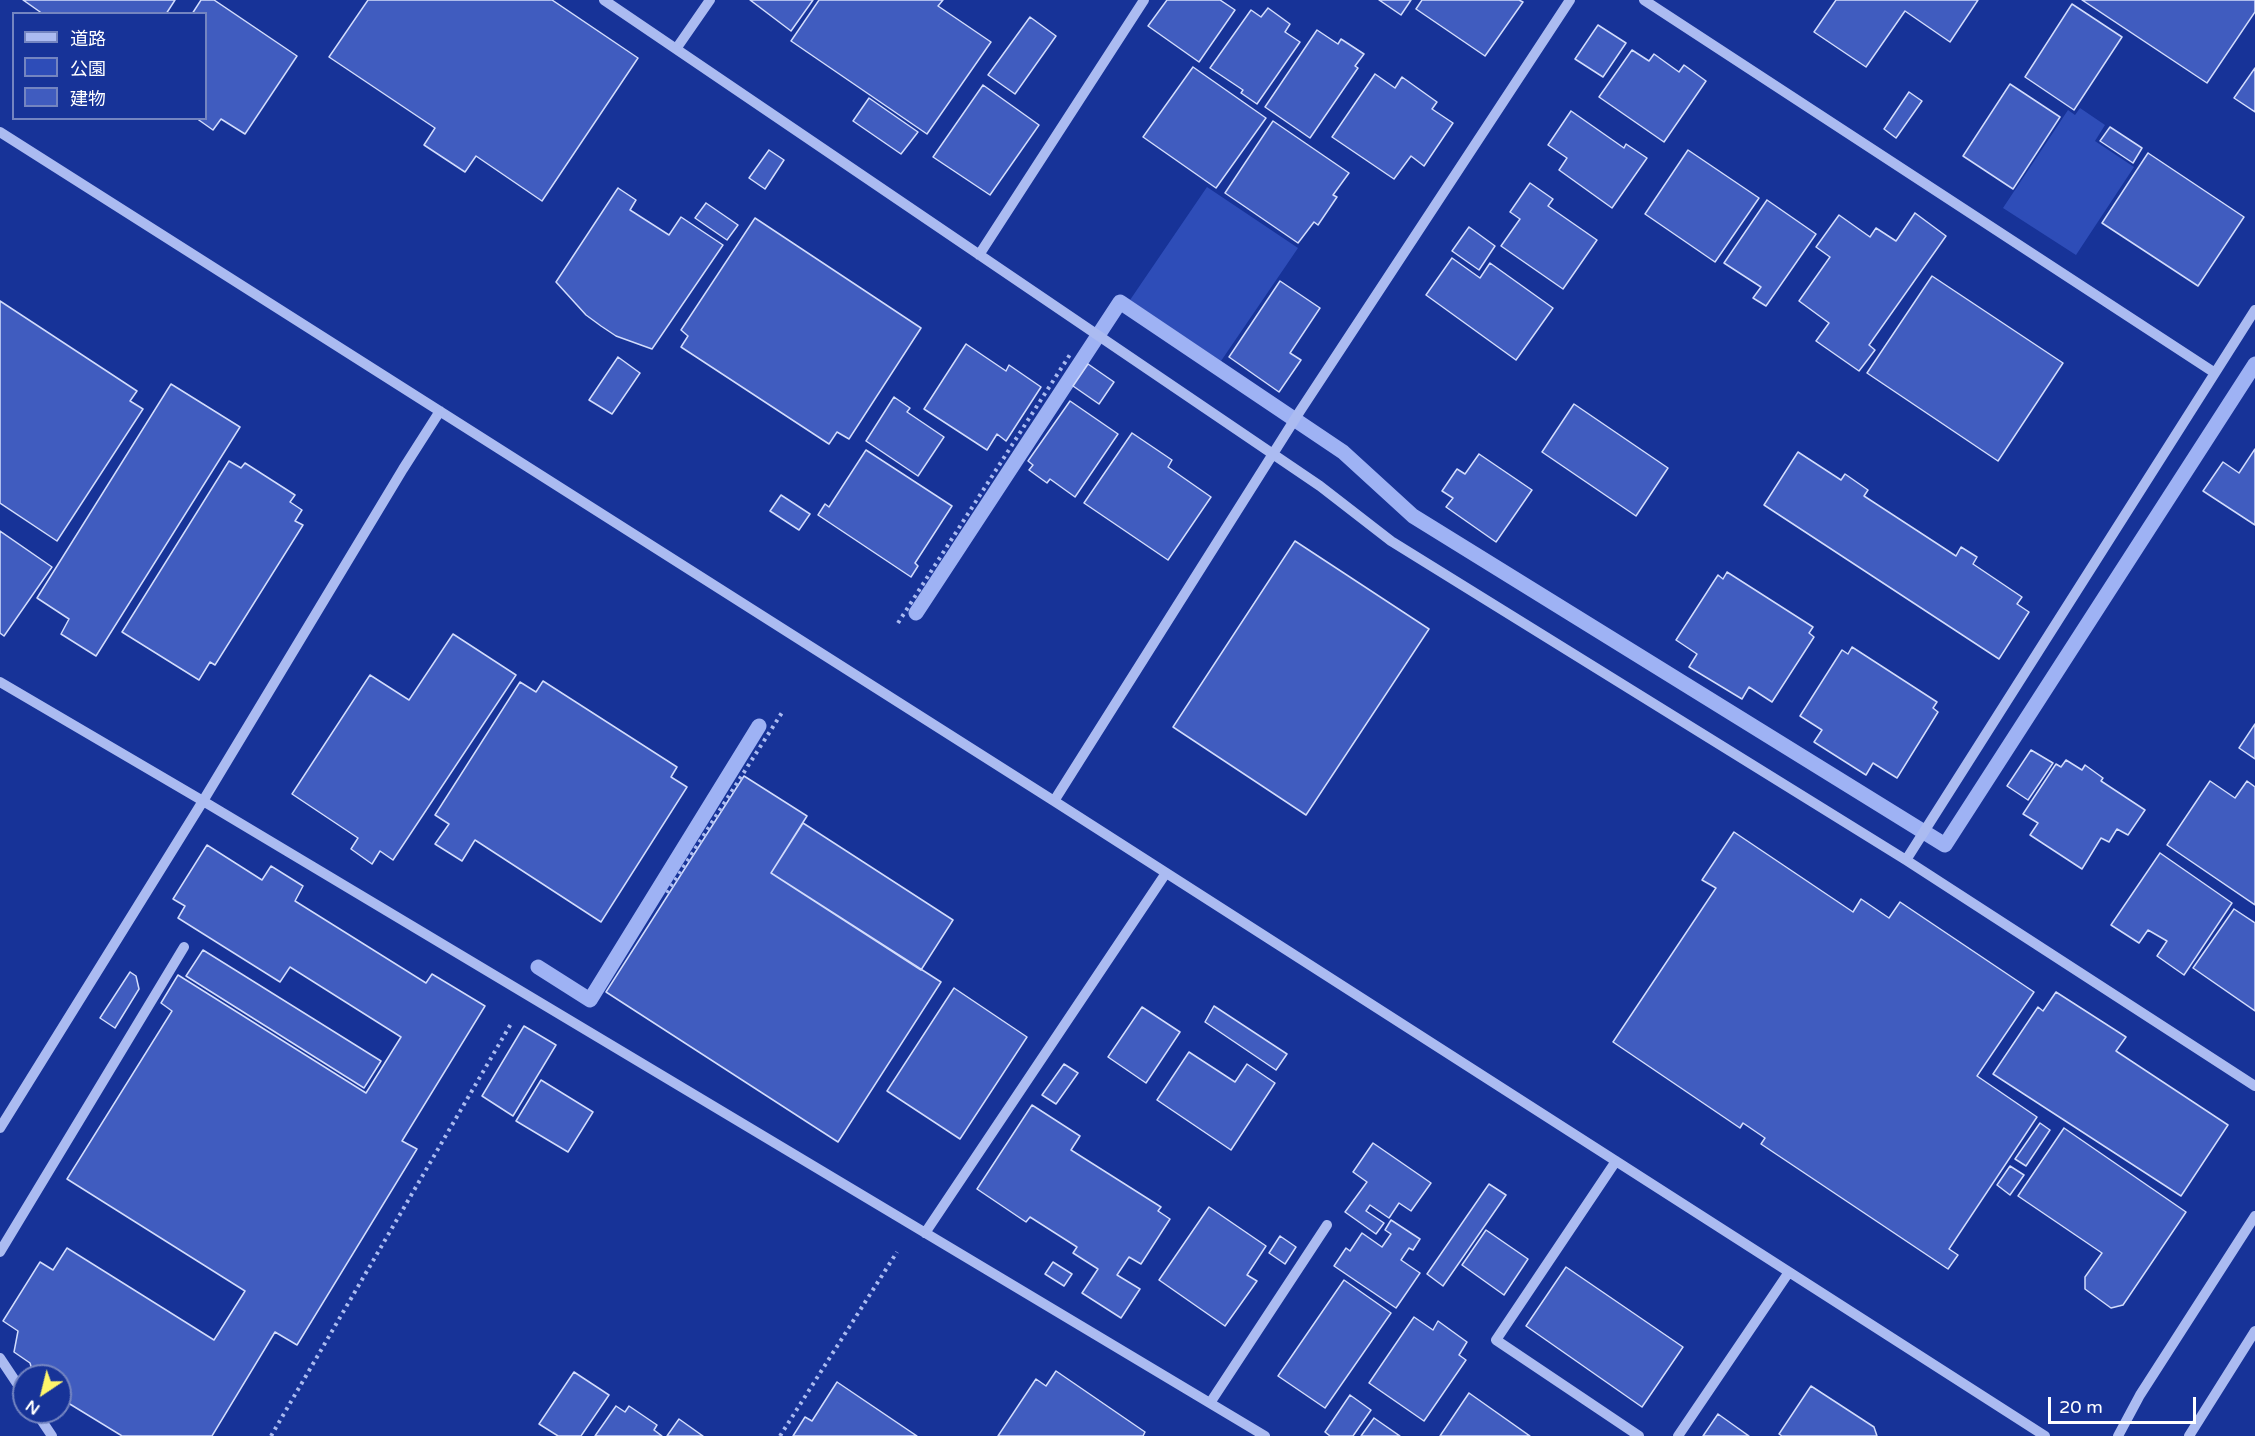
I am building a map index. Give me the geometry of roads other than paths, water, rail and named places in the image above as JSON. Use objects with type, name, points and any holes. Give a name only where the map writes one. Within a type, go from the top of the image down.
[{"type":"street","points":[[604,0],[1320,486],[1390,541],[1906,860],[2255,1086]]},
{"type":"street","points":[[676,49],[710,0]]},
{"type":"street","points":[[979,255],[1144,0]]},
{"type":"street","points":[[1054,801],[1272,454],[1570,0]]},
{"type":"street","points":[[1644,0],[2215,373]]},
{"type":"street","points":[[0,132],[1054,801],[2045,1436]]},
{"type":"street","points":[[1906,860],[2255,310]]},
{"type":"street","points":[[0,1128],[203,801],[440,411]]},
{"type":"street","points":[[0,682],[1265,1436]]},
{"type":"street","points":[[925,1233],[1166,873]]},
{"type":"street","points":[[0,1252],[184,947]]},
{"type":"street","points":[[1616,1161],[1496,1340],[1640,1436]]},
{"type":"street","points":[[2118,1436],[2140,1395],[2255,1216]]},
{"type":"street","points":[[1210,1403],[1327,1225]]},
{"type":"street","points":[[1678,1436],[1789,1272]]},
{"type":"street","points":[[2189,1436],[2255,1331]]},
{"type":"street","points":[[0,1358],[12,1376]]},
{"type":"waterway","points":[[916,613],[1120,302],[1343,452],[1413,516],[1945,845],[2255,364]]},
{"type":"waterway","points":[[538,967],[590,1000],[759,726]]}]
